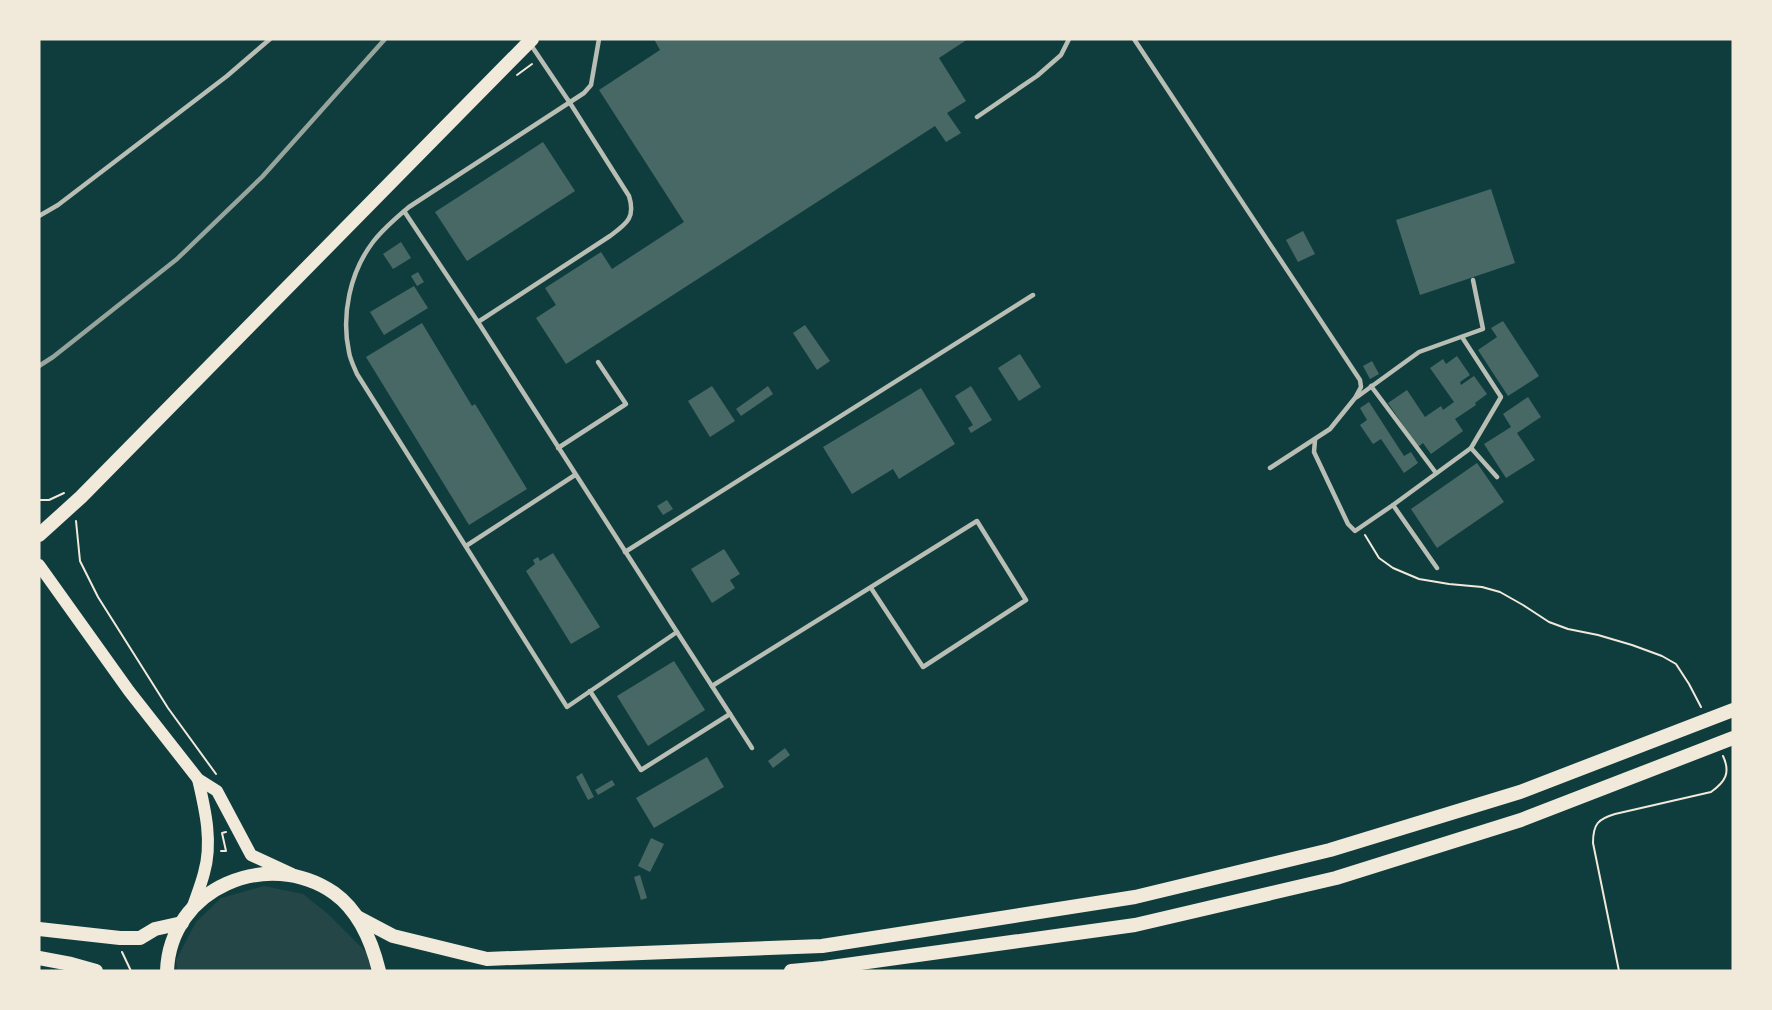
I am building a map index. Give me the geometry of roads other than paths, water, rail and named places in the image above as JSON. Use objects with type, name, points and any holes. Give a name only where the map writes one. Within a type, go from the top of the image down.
[{"type":"main road","points":[[39,535],[81,497],[531,41]]},
{"type":"main road","points":[[39,564],[129,692],[198,778],[217,791],[250,855],[298,877]]},
{"type":"main road","points":[[167,971],[167,959],[178,929],[192,909],[210,892],[230,881],[251,875],[274,873],[306,879],[334,894],[357,917],[393,936],[487,959],[822,946],[1135,897],[1330,850],[1520,792],[1733,710]]},
{"type":"main road","points":[[791,971],[1135,925],[1336,878],[1521,820],[1733,738]]},
{"type":"main road","points":[[192,909],[205,871],[207,850],[206,815],[198,778]]},
{"type":"main road","points":[[357,917],[370,943],[379,971]]},
{"type":"main road","points":[[39,929],[140,938],[155,929],[182,923]]},
{"type":"main road","points":[[39,958],[96,971]]},
{"type":"lane","points":[[39,216],[58,205],[227,76],[270,39]]},
{"type":"lane","points":[[598,39],[591,85],[584,93],[404,211],[373,241],[360,263],[349,296],[346,329],[349,353],[357,374],[567,706],[677,632]]},
{"type":"lane","points":[[977,117],[1037,76],[1061,55],[1070,39]]},
{"type":"lane","points":[[1134,39],[1357,373],[1361,387],[1330,429],[1270,468]]},
{"type":"lane","points":[[478,322],[610,236],[630,218],[633,207],[630,196],[539,57],[531,41]]},
{"type":"lane","points":[[404,211],[752,748]]},
{"type":"lane","points":[[1355,398],[1419,352],[1483,329],[1473,280]]},
{"type":"lane","points":[[626,552],[1033,295]]},
{"type":"lane","points":[[1315,440],[1314,452],[1348,524],[1355,531],[1471,448],[1501,397],[1462,337]]},
{"type":"lane","points":[[558,448],[626,404],[598,362]]},
{"type":"lane","points":[[1371,386],[1436,473]]},
{"type":"lane","points":[[1471,448],[1497,477]]},
{"type":"lane","points":[[466,546],[575,475]]},
{"type":"lane","points":[[1394,505],[1437,568]]},
{"type":"lane","points":[[712,686],[977,521],[1026,600],[923,667],[870,588]]},
{"type":"lane","points":[[590,691],[641,770],[730,714]]},
{"type":"railway","points":[[39,366],[177,259],[262,177],[385,39]]}]
